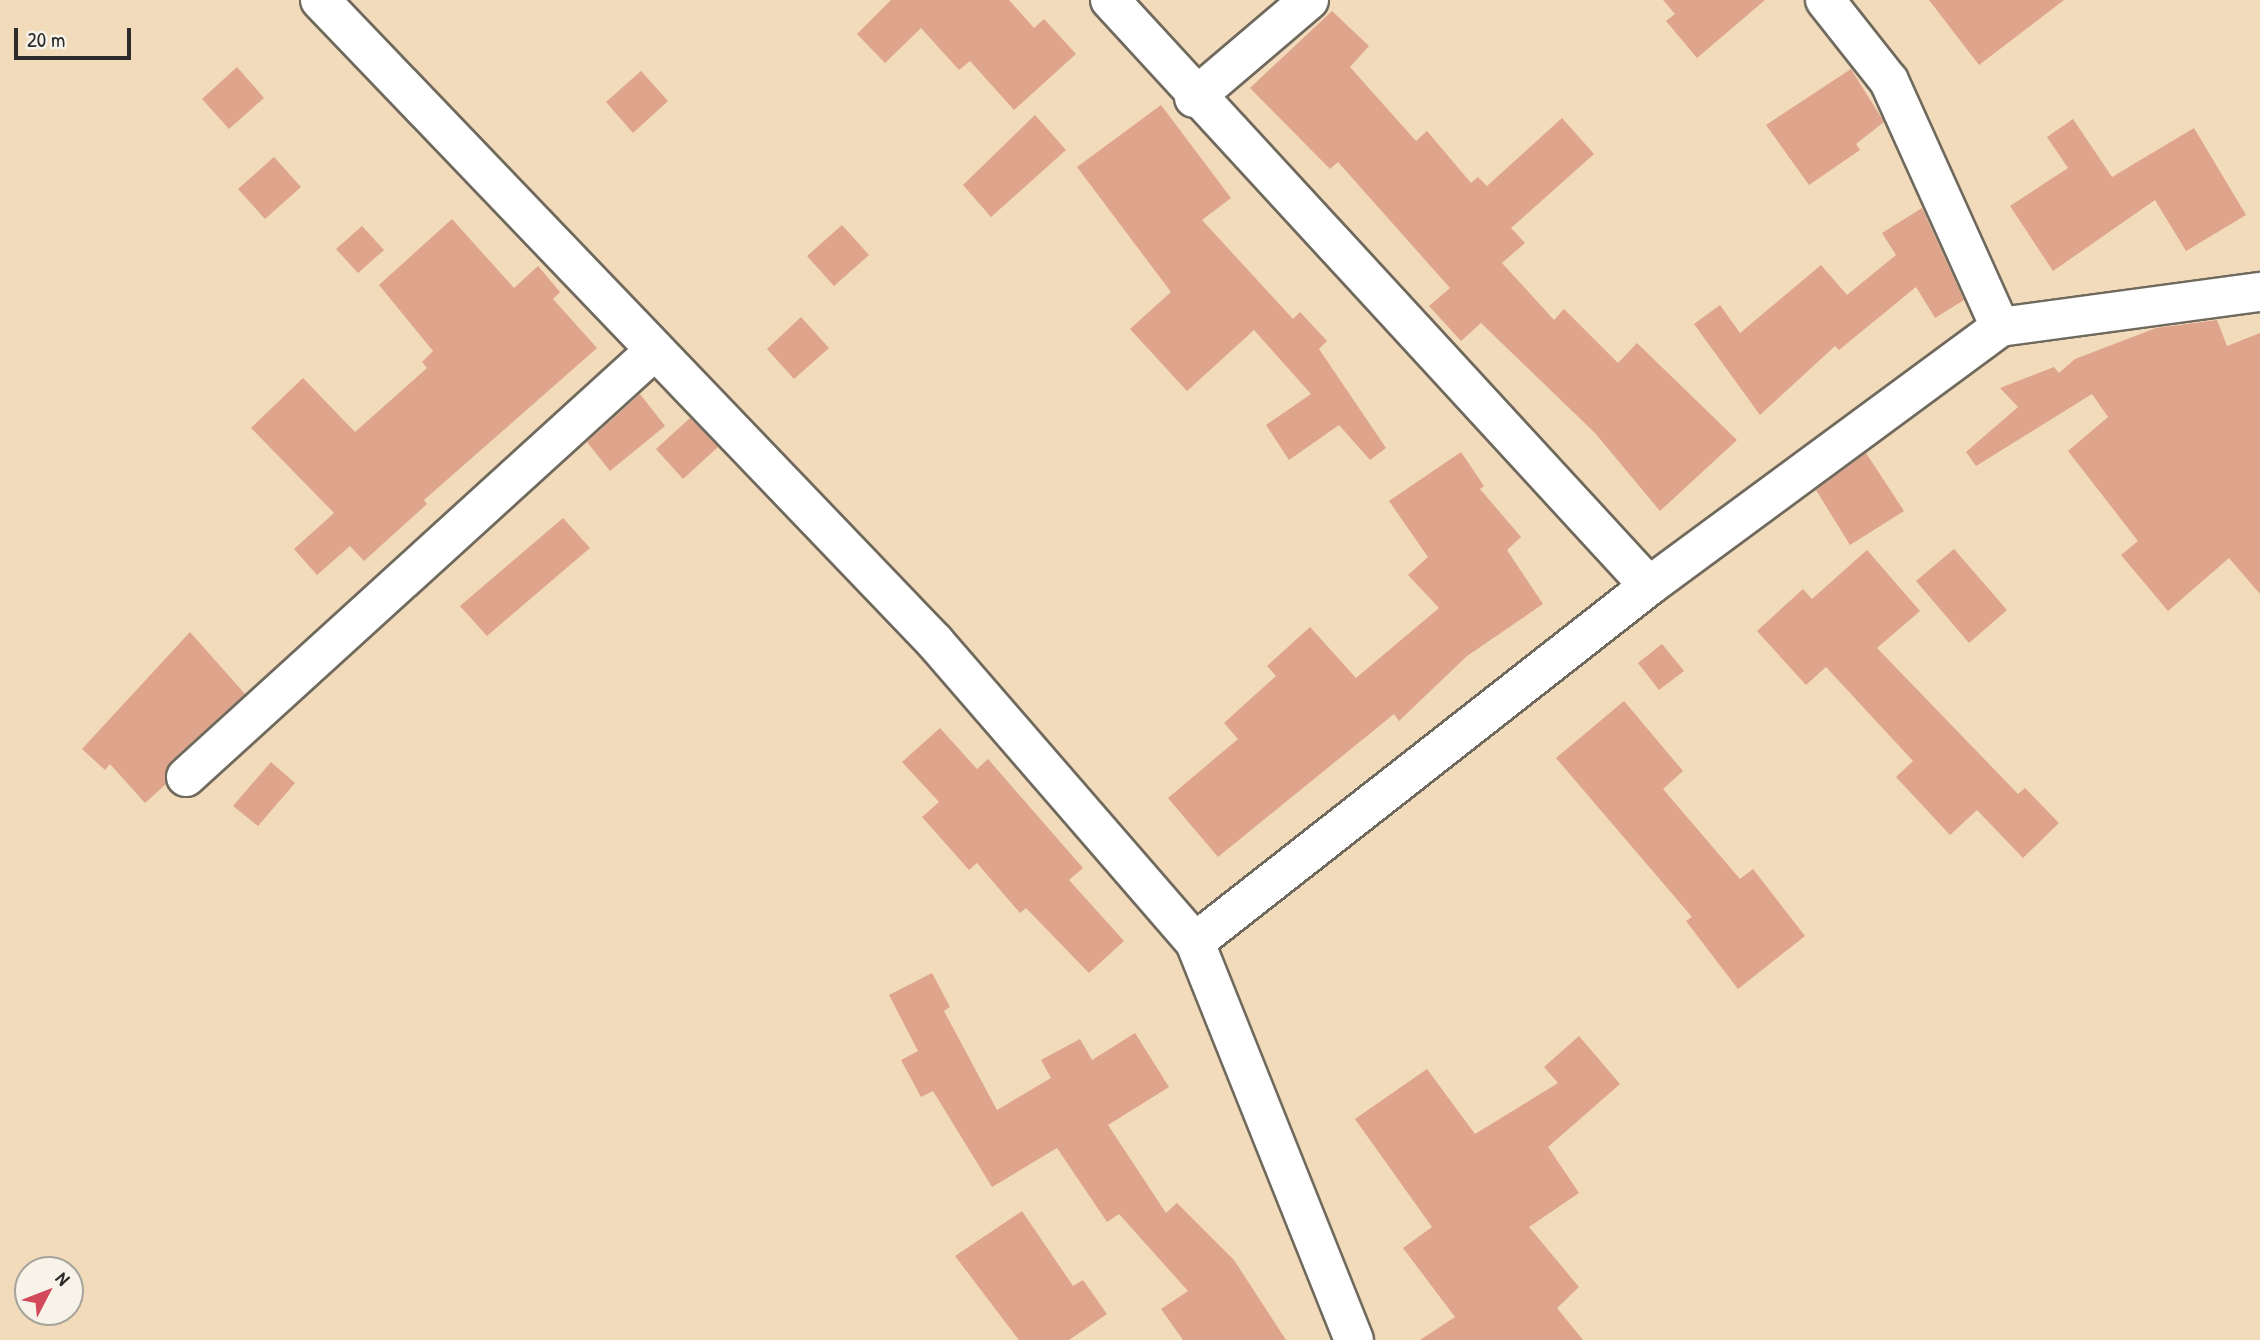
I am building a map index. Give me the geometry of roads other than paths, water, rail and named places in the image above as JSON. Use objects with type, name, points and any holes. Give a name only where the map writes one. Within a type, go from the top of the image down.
[{"type":"street","points":[[320,0],[653,352],[935,642],[1195,942],[1354,1340]]},
{"type":"street","points":[[1110,0],[1194,98],[1649,586]]},
{"type":"street","points":[[1194,98],[1309,0]]},
{"type":"street","points":[[1825,0],[1889,81],[2000,327]]},
{"type":"street","points":[[1195,942],[1649,586],[2000,327],[2260,292]]},
{"type":"street","points":[[187,777],[653,352]]}]
